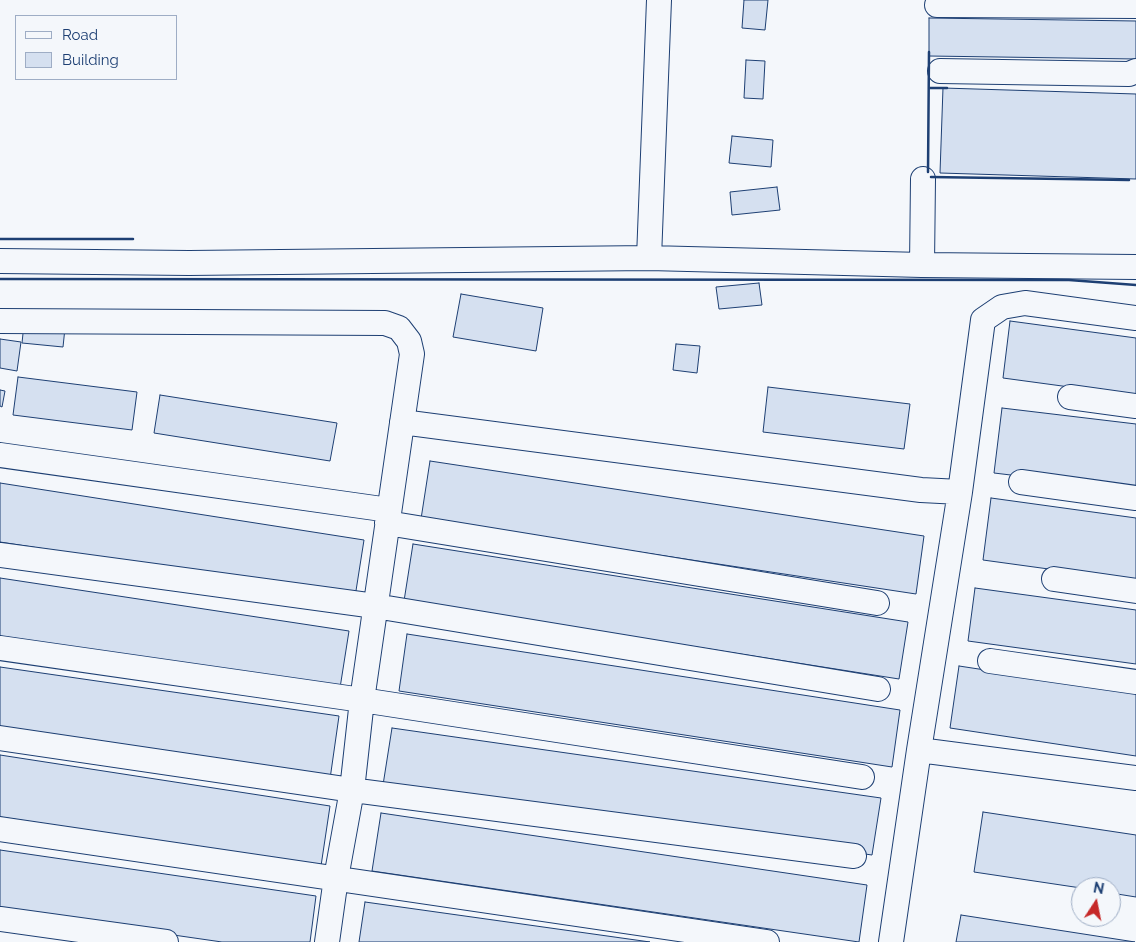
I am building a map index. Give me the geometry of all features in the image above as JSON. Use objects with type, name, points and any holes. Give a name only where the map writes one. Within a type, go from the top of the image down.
[{"type":"street","points":[[649,258],[659,0]]},
{"type":"street","points":[[937,4],[1136,6]]},
{"type":"street","points":[[940,71],[1129,74],[1136,71]]},
{"type":"street","points":[[922,265],[923,179]]},
{"type":"street","points":[[0,261],[188,263],[649,258],[922,265],[1136,267]]},
{"type":"street","points":[[891,942],[960,492],[983,320],[1002,307],[1025,303],[1136,318]]},
{"type":"street","points":[[0,321],[385,323],[399,328],[409,341],[412,354],[362,700],[352,790],[326,942]]},
{"type":"street","points":[[1070,397],[1136,406]]},
{"type":"street","points":[[402,422],[921,490],[960,492]]},
{"type":"street","points":[[0,455],[388,517],[877,603]]},
{"type":"street","points":[[1021,482],[1136,498]]},
{"type":"street","points":[[0,555],[375,606],[878,688]]},
{"type":"street","points":[[1054,579],[1136,591]]},
{"type":"street","points":[[0,648],[362,700],[862,777]]},
{"type":"street","points":[[990,661],[1136,682]]},
{"type":"street","points":[[0,738],[352,790],[854,856]]},
{"type":"street","points":[[919,750],[1136,778]]},
{"type":"street","points":[[0,828],[767,942]]},
{"type":"street","points":[[0,919],[166,942]]},
{"type":"building","points":[[744,0],[768,0],[765,30],[742,28]]},
{"type":"building","points":[[929,18],[1136,21],[1136,59],[929,56]]},
{"type":"building","points":[[746,60],[765,61],[763,99],[744,98]]},
{"type":"building","points":[[943,88],[1136,94],[1136,179],[940,173]]},
{"type":"building","points":[[732,136],[773,140],[771,167],[729,163]]},
{"type":"building","points":[[777,187],[780,210],[732,215],[730,192]]},
{"type":"building","points":[[759,283],[762,305],[719,309],[716,287]]},
{"type":"building","points":[[461,294],[543,308],[536,351],[453,337]]},
{"type":"building","points":[[1010,321],[1136,338],[1136,396],[1003,378]]},
{"type":"building","points":[[24,324],[65,328],[63,347],[22,343]]},
{"type":"building","points":[[0,339],[21,342],[17,371],[0,368]]},
{"type":"building","points":[[676,344],[700,346],[697,373],[673,370]]},
{"type":"building","points":[[18,377],[137,392],[132,430],[13,415]]},
{"type":"building","points":[[768,387],[910,404],[904,449],[763,432]]},
{"type":"building","points":[[0,390],[5,391],[2,407],[0,406]]},
{"type":"building","points":[[160,395],[337,423],[330,461],[154,433]]},
{"type":"building","points":[[1002,408],[1136,424],[1136,490],[994,473]]},
{"type":"building","points":[[430,461],[924,536],[916,594],[421,519]]},
{"type":"building","points":[[0,483],[364,540],[355,597],[0,542]]},
{"type":"building","points":[[991,498],[1136,518],[1136,581],[983,560]]},
{"type":"building","points":[[413,544],[908,622],[899,679],[404,601]]},
{"type":"building","points":[[0,578],[349,631],[340,688],[0,636]]},
{"type":"building","points":[[975,588],[1136,610],[1136,664],[968,641]]},
{"type":"building","points":[[407,634],[900,710],[892,767],[399,691]]},
{"type":"building","points":[[959,666],[1136,693],[1136,756],[950,728]]},
{"type":"building","points":[[0,667],[339,716],[330,779],[0,732]]},
{"type":"building","points":[[392,728],[881,798],[872,855],[383,785]]},
{"type":"building","points":[[0,755],[330,806],[321,866],[0,817]]},
{"type":"building","points":[[983,812],[1136,835],[1136,897],[1121,895],[1121,877],[1071,877],[1071,887],[974,872]]},
{"type":"building","points":[[381,813],[867,885],[859,942],[372,871]]},
{"type":"building","points":[[0,850],[316,896],[310,942],[222,942],[0,910]]},
{"type":"building","points":[[365,902],[650,942],[359,942]]},
{"type":"building","points":[[961,915],[1135,942],[956,942]]},
{"type":"wall","points":[[928,172],[929,52]]},
{"type":"wall","points":[[929,88],[947,88]]},
{"type":"wall","points":[[931,177],[1129,180]]},
{"type":"wall","points":[[0,239],[133,239]]},
{"type":"wall","points":[[0,279],[1069,280],[1136,285]]}]
